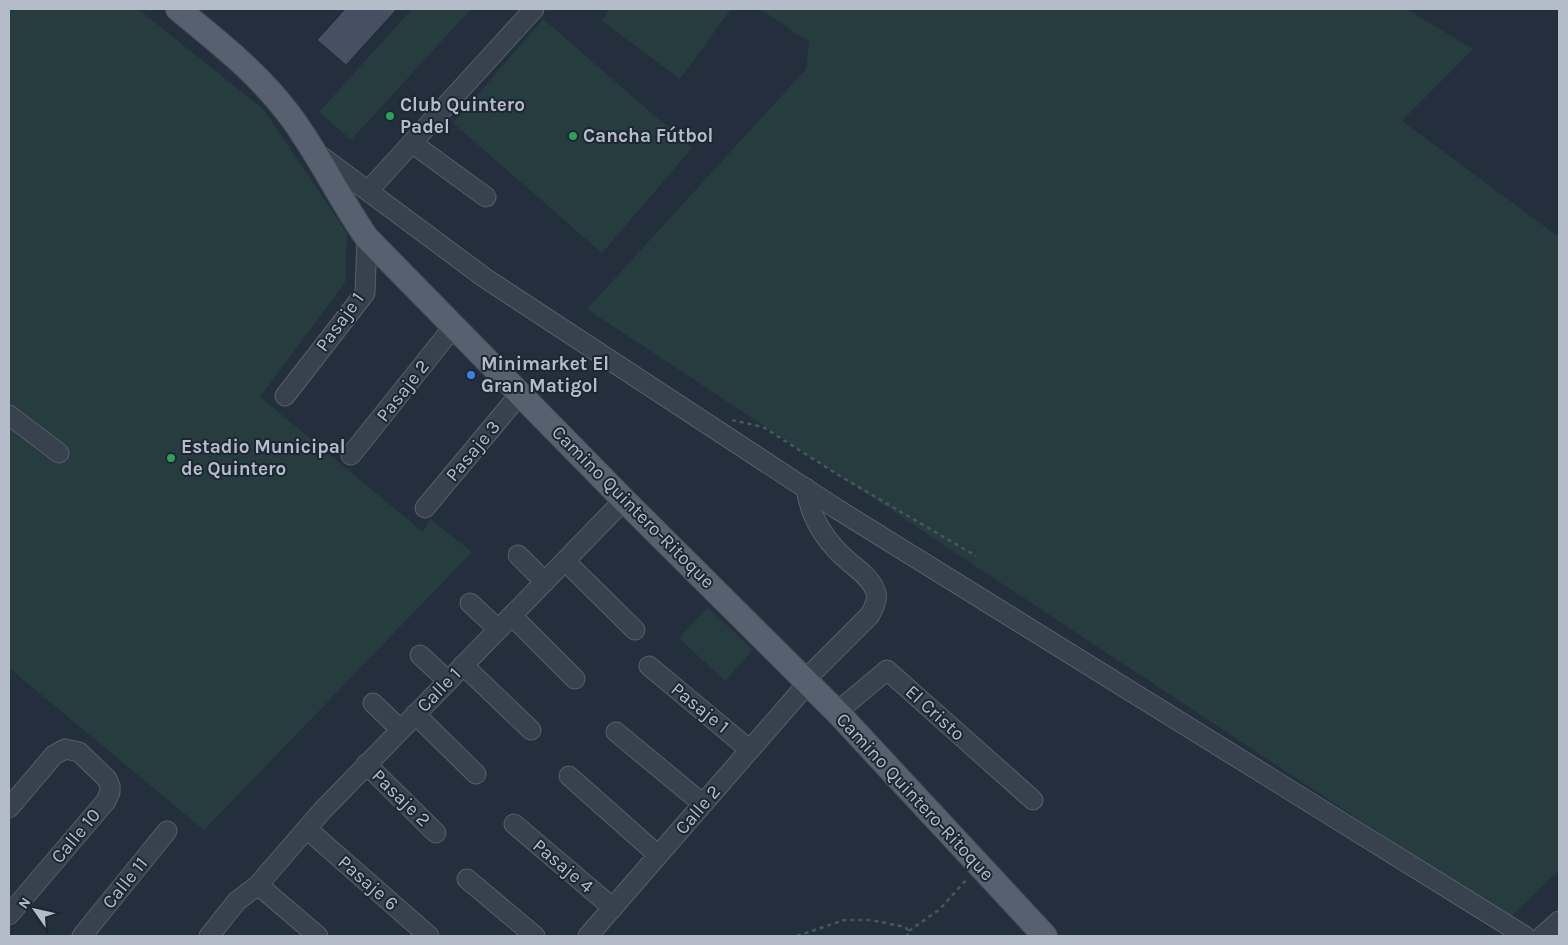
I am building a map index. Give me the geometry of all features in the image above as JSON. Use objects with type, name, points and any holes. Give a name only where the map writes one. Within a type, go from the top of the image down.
[{"type":"main road","name":"Camino Quintero-Ritoque","points":[[160,9],[242,62]]},
{"type":"main road","name":"Camino Quintero-Ritoque","points":[[178,9],[242,62],[288,112],[315,152],[341,199],[367,238],[624,500],[807,681],[1045,936]]},
{"type":"street","points":[[368,191],[534,9]]},
{"type":"street","points":[[412,143],[486,197]]},
{"type":"street","points":[[315,152],[485,278],[806,488],[1525,936]]},
{"type":"street","name":"Pasaje 1","points":[[284,396],[365,293],[367,238]]},
{"type":"street","name":"Pasaje 2","points":[[351,455],[454,326]]},
{"type":"street","name":"Pasaje 3","points":[[425,508],[520,394]]},
{"type":"street","points":[[9,415],[58,453]]},
{"type":"street","name":"Calle 2","points":[[588,936],[750,750],[807,681],[870,615],[876,602],[877,593],[861,572],[847,560],[821,530],[810,511],[806,488]]},
{"type":"street","name":"Calle 1","points":[[209,936],[237,901],[258,885],[366,764],[624,500]]},
{"type":"street","points":[[518,555],[545,582]]},
{"type":"street","points":[[565,561],[634,630]]},
{"type":"street","points":[[470,603],[498,629]]},
{"type":"street","points":[[512,616],[575,678]]},
{"type":"street","points":[[420,655],[448,681]]},
{"type":"street","points":[[463,665],[531,730]]},
{"type":"street","name":"Pasaje 1","points":[[649,666],[750,750]]},
{"type":"street","name":"El Cristo","points":[[837,712],[887,670],[1033,800]]},
{"type":"street","points":[[373,703],[400,729]]},
{"type":"street","points":[[416,714],[476,774]]},
{"type":"street","points":[[616,732],[703,804]]},
{"type":"street","name":"Calle 10","points":[[9,808],[54,755],[61,750],[70,749],[79,752],[104,776],[110,786],[109,797],[9,915]]},
{"type":"street","name":"Pasaje 2","points":[[366,764],[436,833]]},
{"type":"street","points":[[569,776],[658,855]]},
{"type":"street","name":"Pasaje 4","points":[[514,824],[613,908]]},
{"type":"street","name":"Pasaje 6","points":[[307,829],[429,936]]},
{"type":"street","name":"Calle 11","points":[[82,936],[167,831]]},
{"type":"street","points":[[467,879],[534,936]]},
{"type":"street","points":[[258,885],[318,936]]},
{"type":"street","points":[[1542,936],[1559,921]]},
{"type":"path","points":[[727,419],[763,427],[840,476],[976,556]]},
{"type":"path","points":[[907,936],[909,931],[940,909],[979,865]]},
{"type":"path","points":[[797,936],[844,920],[871,920],[905,927],[909,931]]},
{"type":"green space","name":"Estadio Municipal de Quintero","points":[[9,9],[138,9],[264,110],[347,233],[345,283],[260,397],[423,532],[430,519],[472,552],[204,830],[9,668]]},
{"type":"green space","points":[[412,9],[471,9],[351,140],[319,112]]},
{"type":"green space","points":[[610,9],[731,9],[680,79],[602,21]]},
{"type":"green space","points":[[760,9],[1406,9],[1473,49],[1402,121],[1559,237],[1559,870],[1509,919],[587,309],[806,69],[809,42]]},
{"type":"green space","name":"Cancha Fútbol","points":[[543,19],[692,148],[602,253],[453,123]]},
{"type":"green space","points":[[708,607],[753,650],[725,681],[679,638]]},
{"type":"building","points":[[345,9],[397,9],[346,65],[317,40]]},
{"type":"place","name":"Club Quintero Padel","points":[[390,116]]},
{"type":"place","name":"Cancha Fútbol","points":[[573,136]]},
{"type":"place","name":"Minimarket El Gran Matigol","points":[[471,375]]},
{"type":"place","name":"Estadio Municipal de Quintero","points":[[171,458]]}]
